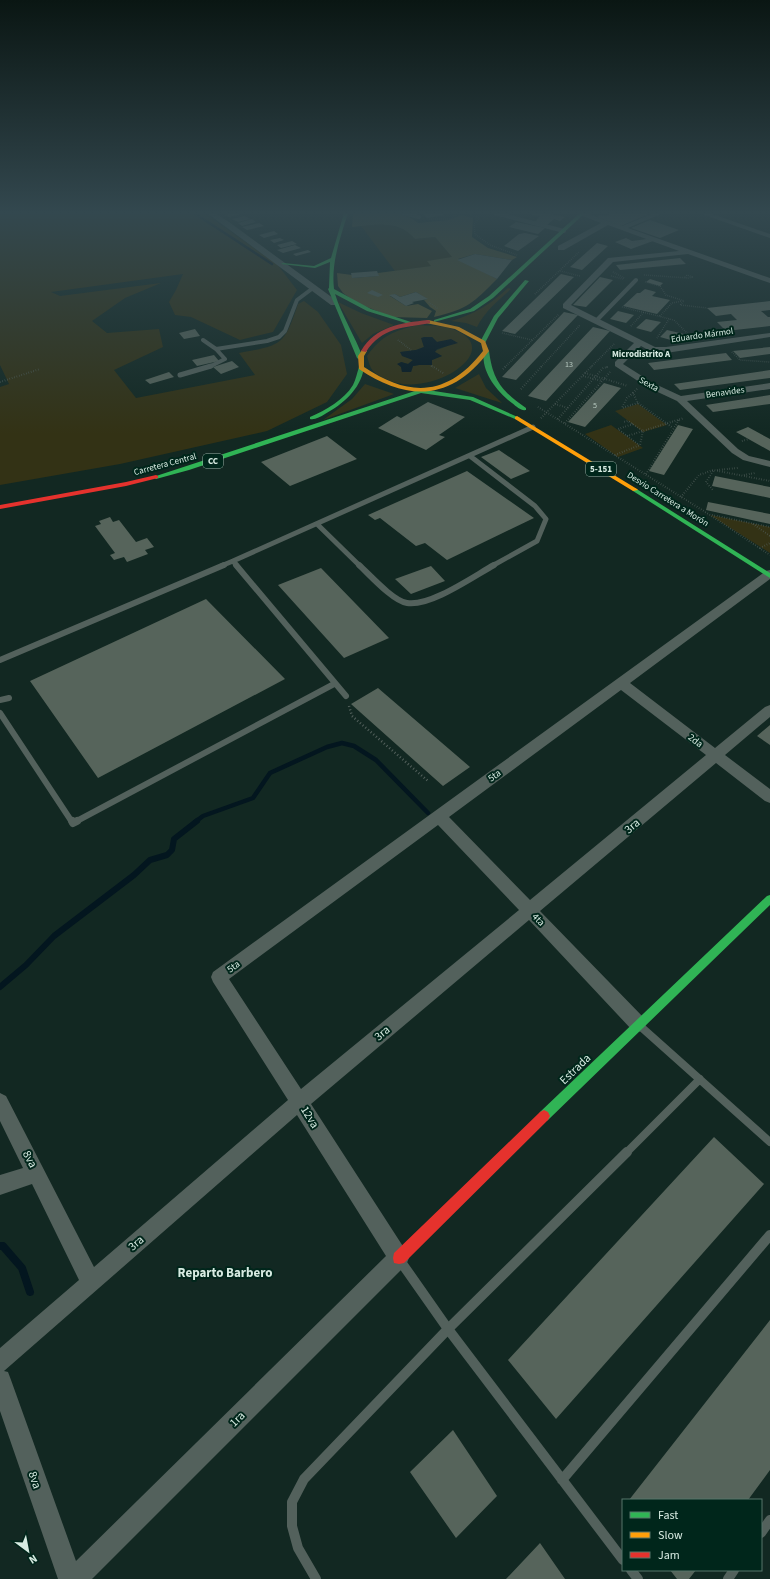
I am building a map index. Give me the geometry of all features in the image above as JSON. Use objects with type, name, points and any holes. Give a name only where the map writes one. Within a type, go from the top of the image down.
[{"type":"main road","points":[[330,288],[361,308],[385,318],[411,323],[428,322],[472,310],[491,297],[502,287]]},
{"type":"main road","points":[[483,342],[488,329],[502,309],[523,287]]},
{"type":"main road","points":[[330,288],[334,303],[357,347],[362,368]]},
{"type":"main road","points":[[428,322],[451,325],[467,330],[483,342],[489,375],[495,388],[501,394],[539,419],[533,427]]},
{"type":"main road","points":[[360,358],[368,343],[377,336],[411,323]]},
{"type":"main road","name":"CC","points":[[362,368],[369,376],[384,384],[402,390],[421,391],[442,386],[469,372],[486,352]]},
{"type":"main road","name":"Carretera Central","points":[[190,458],[319,416],[338,402],[360,380],[362,368]]},
{"type":"main road","name":"Desvio Carretera a Morón","points":[[421,391],[471,398],[491,405],[533,427],[675,514],[769,575]]},
{"type":"main road","name":"Carretera Central","points":[[0,507],[126,484],[187,469],[421,391]]},
{"type":"main road","name":"Carretera Central","points":[[146,470],[168,464]]},
{"type":"main road","name":"Desvio Carretera a Morón","points":[[623,471],[649,488]]},
{"type":"main road","points":[[15,494],[117,476]]},
{"type":"main road","name":"Estrada","points":[[399,1258],[638,1024],[770,899]]},
{"type":"street","points":[[585,287],[566,306],[639,343],[618,364]]},
{"type":"street","points":[[313,288],[334,303]]},
{"type":"street","name":"Eduardo Mármol","points":[[639,343],[653,349],[666,350],[770,335]]},
{"type":"street","name":"Sexta","points":[[618,364],[650,385],[680,399],[735,451],[746,458],[770,464]]},
{"type":"street","name":"Benavides","points":[[680,399],[770,386]]},
{"type":"street","name":"5ta","points":[[219,977],[769,575]]},
{"type":"street","name":"2da","points":[[621,683],[770,797]]},
{"type":"street","name":"3ra","points":[[0,1362],[300,1101],[717,756],[770,710]]},
{"type":"street","name":"4ta","points":[[439,816],[638,1024]]},
{"type":"street","name":"12va","points":[[219,977],[300,1101],[399,1258]]},
{"type":"street","name":"8va","points":[[0,1102],[91,1282]]},
{"type":"street","points":[[0,1185],[37,1173]]},
{"type":"street","name":"1ra","points":[[75,1579],[399,1258]]},
{"type":"street","name":"8va","points":[[0,1380],[70,1579]]},
{"type":"lane","points":[[596,321],[630,287]]},
{"type":"lane","points":[[216,349],[267,341],[279,337],[285,331],[297,300],[313,288]]},
{"type":"lane","points":[[180,375],[208,368],[225,359],[216,349],[203,340]]},
{"type":"lane","points":[[0,660],[233,561],[533,427]]},
{"type":"lane","points":[[317,524],[385,590],[407,603],[431,600],[537,541],[546,519],[535,506],[470,456]]},
{"type":"lane","points":[[233,561],[334,684],[346,696]]},
{"type":"lane","points":[[0,713],[73,823],[334,684]]},
{"type":"lane","points":[[0,700],[9,698]]},
{"type":"lane","points":[[638,1024],[770,1142]]},
{"type":"lane","points":[[316,1579],[298,1548],[292,1526],[292,1502],[304,1479],[448,1329],[700,1079]]},
{"type":"lane","points":[[562,1480],[770,1235]]},
{"type":"lane","points":[[399,1258],[448,1329],[622,1559]]},
{"type":"lane","points":[[762,1532],[770,1520]]},
{"type":"lane","points":[[632,1571],[638,1579]]},
{"type":"path","points":[[530,298],[542,287]]},
{"type":"path","points":[[660,287],[666,295],[684,301]]},
{"type":"path","points":[[684,301],[680,305],[708,308]]},
{"type":"path","points":[[660,316],[672,303],[684,301]]},
{"type":"path","points":[[612,305],[674,320],[700,345]]},
{"type":"path","points":[[500,365],[500,372],[566,306]]},
{"type":"path","points":[[539,419],[547,413],[644,312]]},
{"type":"path","points":[[653,349],[654,344],[669,318]]},
{"type":"path","points":[[516,393],[582,324],[596,321]]},
{"type":"path","points":[[488,329],[532,340]]},
{"type":"path","points":[[740,360],[770,362]]},
{"type":"path","points":[[558,419],[603,368],[618,364]]},
{"type":"path","points":[[565,423],[618,364]]},
{"type":"path","points":[[0,382],[40,369]]},
{"type":"path","points":[[585,373],[638,389]]},
{"type":"path","points":[[582,376],[602,381]]},
{"type":"path","points":[[638,403],[622,408],[626,398],[638,389],[650,385]]},
{"type":"path","points":[[633,393],[638,403],[673,428]]},
{"type":"path","points":[[555,404],[568,408]]},
{"type":"path","points":[[535,405],[646,474],[770,555]]},
{"type":"path","points":[[627,436],[679,420],[696,413]]},
{"type":"path","points":[[646,474],[679,420]]},
{"type":"path","points":[[623,422],[628,421],[643,431]]},
{"type":"path","points":[[634,424],[618,430],[640,445]]},
{"type":"path","points":[[640,445],[643,431]]},
{"type":"path","points":[[614,455],[640,445]]},
{"type":"path","points":[[681,497],[699,475],[713,470],[740,467]]},
{"type":"path","points":[[713,470],[770,481]]},
{"type":"path","points":[[713,470],[706,482],[713,490]]},
{"type":"path","points":[[754,470],[761,472]]},
{"type":"path","points":[[741,476],[761,472]]},
{"type":"path","points":[[761,472],[762,480]]},
{"type":"path","points":[[710,515],[770,527]]},
{"type":"path","points":[[751,523],[770,536]]},
{"type":"path","points":[[760,548],[770,543]]},
{"type":"path","points":[[346,696],[352,716],[428,781]]},
{"type":"shaded area","points":[[0,287],[90,287],[51,292],[60,296],[132,287],[152,287],[125,298],[92,321],[107,333],[159,329],[163,347],[114,370],[136,398],[255,375],[239,353],[264,348],[279,341],[285,336],[298,304],[304,301],[318,312],[341,345],[347,374],[327,402],[267,431],[120,464],[0,485],[0,387],[9,384],[0,365]]},
{"type":"shaded area","points":[[177,287],[294,287],[297,290],[273,332],[240,340],[191,317],[175,315],[169,302]]},
{"type":"shaded area","points":[[338,287],[489,287],[463,308],[434,317],[436,311],[424,300],[427,299],[416,292],[400,297],[395,294],[390,296],[406,306],[418,304],[432,311],[427,318],[392,317],[357,303],[343,293]]},
{"type":"shaded area","points":[[508,288],[511,289],[488,311],[477,327],[466,323],[451,321],[467,316],[481,308]]},
{"type":"shaded area","points":[[338,302],[361,313],[394,325],[373,334],[362,343]]},
{"type":"shaded area","points":[[418,325],[442,326],[449,328],[466,337],[472,347],[469,358],[458,369],[443,377],[425,383],[406,384],[388,380],[376,374],[369,364],[367,356],[383,339],[395,332]],"holes":[[[432,337],[437,342],[443,341],[447,346],[435,351],[442,356],[432,360],[432,365],[413,366],[411,372],[402,372],[401,362],[408,364],[413,360],[403,356],[401,352],[416,350],[424,347],[422,340]]]},
{"type":"shaded area","points":[[479,374],[486,388],[502,403],[455,388]]},
{"type":"shaded area","points":[[365,384],[394,394],[323,420],[352,399]]},
{"type":"shaded area","points":[[638,404],[667,425],[643,432],[615,411]]},
{"type":"shaded area","points":[[611,425],[643,448],[618,457],[585,434]]},
{"type":"shaded area","points":[[710,515],[770,527],[770,553]]},
{"type":"water","points":[[432,337],[437,342],[451,339],[458,343],[437,349],[435,352],[442,356],[432,360],[432,365],[413,366],[411,372],[402,372],[401,367],[397,364],[401,362],[408,364],[413,360],[402,356],[400,352],[416,350],[424,347],[421,338]]},
{"type":"building","points":[[548,287],[564,287],[515,334],[502,331]]},
{"type":"building","points":[[591,287],[606,287],[586,307],[573,305]]},
{"type":"building","points":[[645,289],[656,292],[652,296],[670,300],[657,314],[623,306],[637,293],[640,293]]},
{"type":"building","points":[[372,290],[383,295],[378,297],[367,293]]},
{"type":"building","points":[[416,292],[428,299],[412,302],[414,303],[406,306],[389,295],[395,294],[400,297]]},
{"type":"building","points":[[770,301],[770,310],[761,311],[770,317],[770,326],[726,331],[717,322],[737,320],[731,314],[716,316],[707,308]]},
{"type":"building","points":[[618,311],[634,315],[626,323],[610,319]]},
{"type":"building","points":[[564,312],[578,315],[516,380],[502,377]]},
{"type":"building","points":[[646,319],[661,322],[651,332],[636,328]]},
{"type":"building","points":[[593,327],[610,331],[546,401],[528,396]]},
{"type":"building","points":[[195,329],[200,336],[184,339],[179,333]]},
{"type":"building","points":[[667,330],[684,334],[678,342],[660,337]]},
{"type":"building","points":[[770,347],[770,354],[740,358],[733,351]]},
{"type":"building","points":[[726,353],[732,360],[654,370],[648,363]]},
{"type":"building","points":[[214,355],[219,361],[197,366],[192,360]]},
{"type":"building","points":[[232,361],[239,367],[221,374],[213,367]]},
{"type":"building","points":[[770,370],[770,378],[680,390],[674,384]]},
{"type":"building","points":[[169,372],[174,377],[150,384],[145,380]]},
{"type":"building","points":[[604,383],[621,388],[585,427],[568,422]]},
{"type":"building","points":[[770,395],[770,404],[713,412],[706,405]]},
{"type":"building","points":[[428,402],[465,417],[439,435],[445,437],[426,450],[378,428],[397,416],[401,418]]},
{"type":"building","points":[[678,425],[693,429],[664,475],[649,471]]},
{"type":"building","points":[[748,427],[770,439],[770,451],[736,432]]},
{"type":"building","points":[[327,436],[357,459],[290,486],[261,462]]},
{"type":"building","points":[[499,450],[530,471],[511,479],[481,457]]},
{"type":"building","points":[[467,471],[534,518],[447,560],[425,543],[416,546],[380,518],[375,520],[368,515]]},
{"type":"building","points":[[715,476],[770,487],[770,498],[712,486]]},
{"type":"building","points":[[708,502],[770,514],[770,524],[706,510]]},
{"type":"building","points":[[110,517],[113,522],[119,520],[136,542],[147,538],[154,547],[145,550],[148,554],[127,562],[124,557],[114,560],[110,555],[115,553],[95,526],[101,524],[99,521]]},
{"type":"building","points":[[431,566],[445,581],[411,594],[395,579]]},
{"type":"building","points":[[321,568],[389,638],[344,658],[278,585]]},
{"type":"building","points":[[206,599],[285,679],[98,778],[30,681]]},
{"type":"building","points":[[378,688],[470,767],[443,786],[351,704]]},
{"type":"building","points":[[770,725],[770,745],[757,736]]},
{"type":"building","points":[[714,1137],[764,1184],[556,1419],[508,1360]]},
{"type":"building","points":[[770,1320],[770,1470],[749,1499],[630,1499]]},
{"type":"building","points":[[453,1430],[497,1496],[456,1538],[410,1472]]},
{"type":"building","points":[[540,1543],[565,1579],[506,1579]]},
{"type":"building","points":[[671,1571],[695,1571],[689,1579],[677,1579]]},
{"type":"waterway","points":[[195,822],[203,816],[253,798],[270,773],[327,747],[342,743],[354,746],[376,760],[428,813]]},
{"type":"waterway","points":[[0,987],[26,965],[54,936],[134,875],[150,860],[167,855],[172,850],[174,839],[197,821]]},
{"type":"waterway","points":[[0,1246],[3,1246],[22,1268],[30,1292]]},
{"type":"traffic: fast","points":[[331,287],[336,305],[355,344],[360,358]]},
{"type":"traffic: fast","points":[[436,321],[472,310],[491,297],[502,287]]},
{"type":"traffic: fast","points":[[483,342],[496,317],[522,287]]},
{"type":"traffic: fast","points":[[330,289],[369,310],[411,323]]},
{"type":"traffic: fast","points":[[486,351],[493,379],[508,397],[524,409]]},
{"type":"traffic: fast","points":[[312,418],[336,405],[351,392],[360,376],[361,368]]},
{"type":"traffic: fast","points":[[156,477],[187,469],[421,391],[471,398],[517,418]]},
{"type":"traffic: fast","points":[[635,490],[770,576]]},
{"type":"traffic: fast","points":[[544,1116],[770,899]]},
{"type":"traffic: slow","points":[[364,351],[361,356],[361,368],[377,379],[394,386],[411,390],[428,390],[445,386],[460,378],[474,367],[486,351],[483,342],[457,328],[428,322]]},
{"type":"traffic: slow","points":[[517,418],[635,490]]},
{"type":"traffic: jam","points":[[364,351],[369,343],[383,332],[401,326],[428,322]]},
{"type":"traffic: jam","points":[[0,507],[126,484],[156,477]]},
{"type":"traffic: jam","points":[[399,1258],[544,1116]]},
{"type":"district","name":"Microdistrito A","points":[[641,354]]},
{"type":"district","name":"Reparto Barbero","points":[[225,1272]]}]
